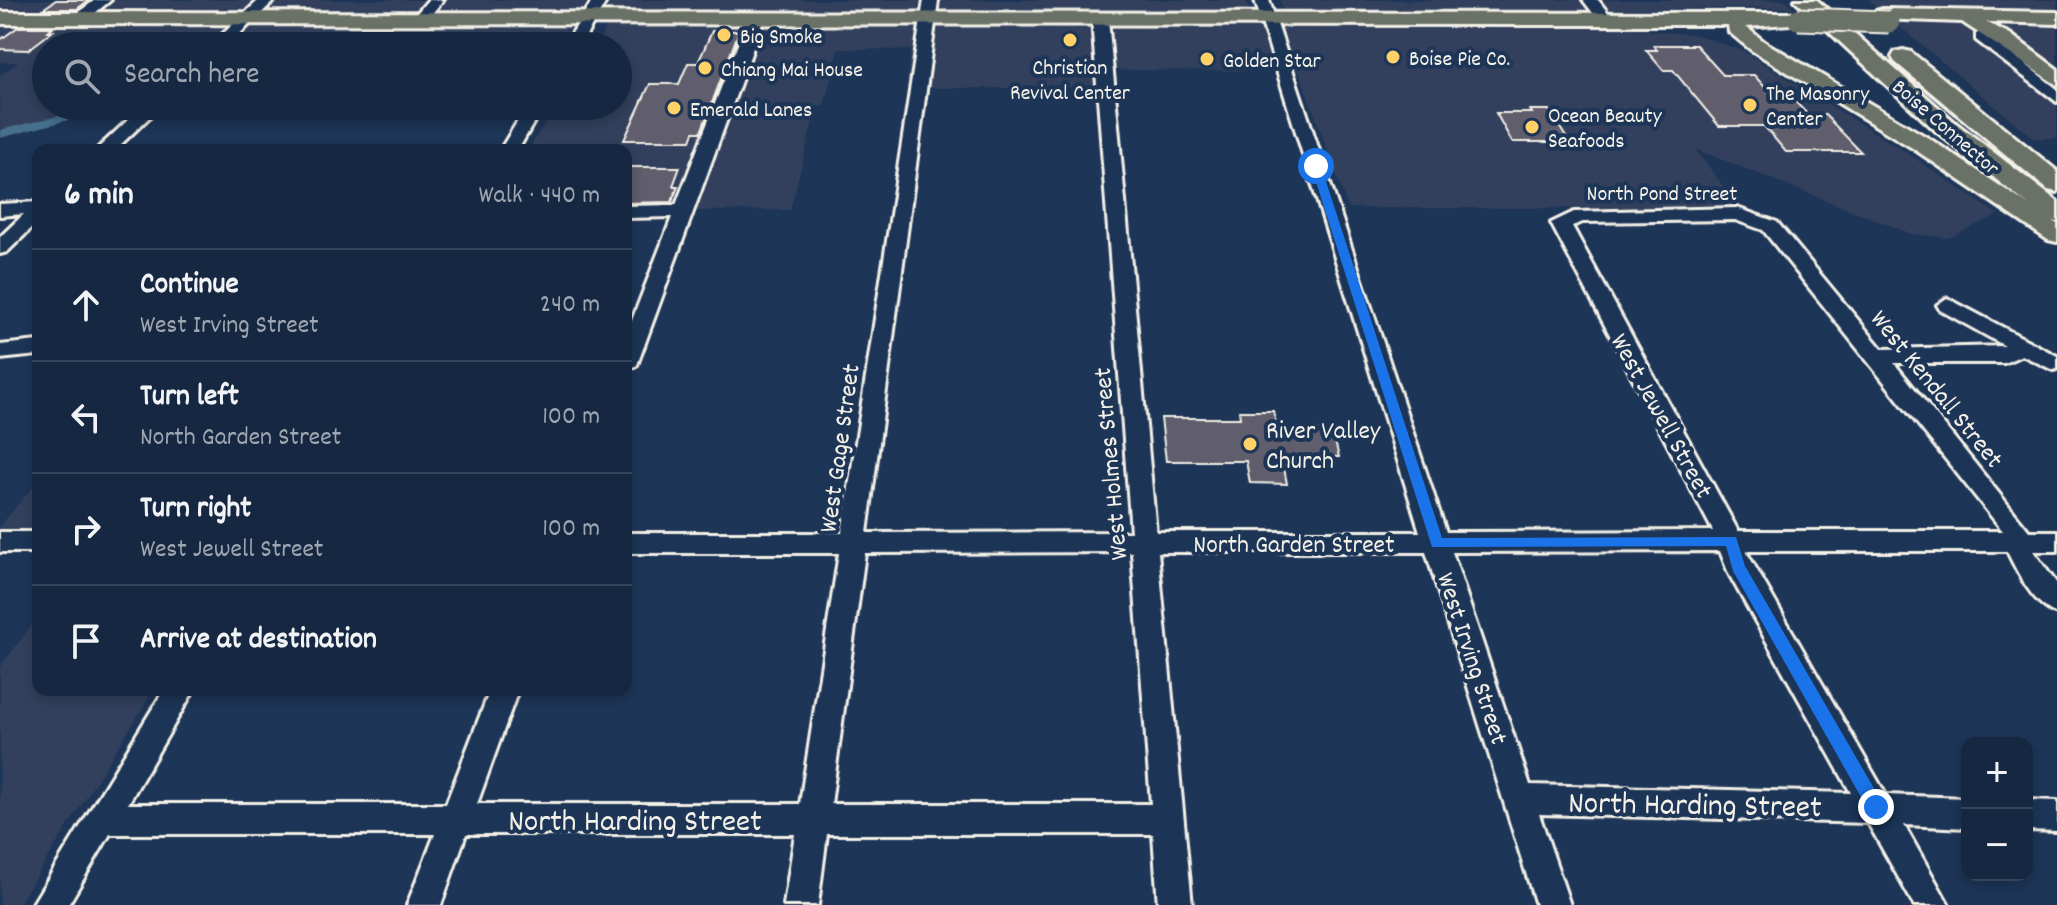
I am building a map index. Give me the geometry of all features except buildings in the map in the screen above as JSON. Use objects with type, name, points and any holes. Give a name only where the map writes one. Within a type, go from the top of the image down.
[{"type":"highway","name":"Boise Connector","points":[[1836,0],[1975,119],[2057,184]]},
{"type":"highway","name":"Boise Connector","points":[[1799,13],[2057,214]]},
{"type":"main road","points":[[0,18],[756,18],[930,9],[1100,19],[1265,9],[1615,19],[1741,19],[1799,13],[1928,22],[1944,6],[1968,18],[2057,89]]},
{"type":"main road","points":[[1968,18],[2057,18]]},
{"type":"main road","points":[[1615,19],[1715,32],[1758,46]]},
{"type":"main road","points":[[1741,19],[1736,28],[1758,46],[1922,144],[2057,235]]},
{"type":"main road","points":[[1988,33],[2003,38],[2057,79]]},
{"type":"street","points":[[80,18],[104,0]]},
{"type":"street","points":[[233,32],[268,0]]},
{"type":"street","points":[[421,18],[436,0]]},
{"type":"street","points":[[581,32],[600,0]]},
{"type":"street","points":[[1590,0],[1615,19]]},
{"type":"street","name":"West Gage Street","points":[[801,905],[930,9]]},
{"type":"street","name":"West Irving Street","points":[[1265,9],[1553,905]]},
{"type":"street","points":[[632,349],[756,18]]},
{"type":"street","name":"West Holmes Street","points":[[1100,19],[1175,905]]},
{"type":"street","points":[[1988,33],[1981,37],[2057,97]]},
{"type":"street","points":[[112,144],[138,120]]},
{"type":"street","points":[[513,144],[527,120]]},
{"type":"street","points":[[0,210],[32,210]]},
{"type":"street","points":[[632,212],[684,211]]},
{"type":"street","name":"North Pond Street","points":[[1565,219],[1737,214],[1759,219]]},
{"type":"street","points":[[0,248],[32,216]]},
{"type":"street","name":"West Jewell Street","points":[[1565,219],[1561,229],[1731,541],[1738,567],[1932,905]]},
{"type":"street","name":"West Kendall Street","points":[[1759,219],[1779,235],[2016,529],[2016,541],[2024,560],[2057,603]]},
{"type":"street","points":[[1947,305],[2053,363]]},
{"type":"street","points":[[1878,356],[2004,356],[2022,346]]},
{"type":"street","points":[[0,352],[32,349]]},
{"type":"street","name":"North Garden Street","points":[[632,543],[2057,541]]},
{"type":"street","points":[[0,542],[32,542]]},
{"type":"street","points":[[49,905],[176,696]]},
{"type":"street","points":[[424,905],[502,696]]},
{"type":"street","name":"North Harding Street","points":[[1519,799],[1876,807],[1961,813]]},
{"type":"street","points":[[2033,815],[2057,816]]},
{"type":"street","name":"North Harding Street","points":[[102,819],[1167,819]]},
{"type":"shaded area","points":[[0,0],[588,0],[568,32],[32,32],[32,120],[59,120],[0,135],[0,76],[18,62],[0,62]]},
{"type":"shaded area","points":[[610,0],[1245,0],[1249,12],[604,10]]},
{"type":"shaded area","points":[[1280,0],[1786,0],[1794,8],[1610,9],[1624,28],[1697,35],[1743,51],[1912,156],[1998,215],[1948,238],[1912,234],[1695,149],[1740,208],[1348,208],[1299,71],[1100,70],[1101,88],[906,88],[911,50],[838,49],[824,106],[817,106],[790,210],[693,211],[632,206],[632,144],[532,144],[547,120],[632,120],[632,32],[604,32],[609,23],[1290,28]]},
{"type":"shaded area","points":[[1868,0],[2057,0],[2057,138],[2033,138]]},
{"type":"shaded area","points":[[32,488],[32,555],[0,556],[0,526]]},
{"type":"shaded area","points":[[32,625],[32,696],[150,696],[18,905],[0,905],[0,667]]},
{"type":"waterway","points":[[0,134],[58,120]]},
{"type":"place","name":"Big Smoke","points":[[724,35]]},
{"type":"place","name":"Christian Revival Center","points":[[1070,40]]},
{"type":"place","name":"Boise Pie Co.","points":[[1393,57]]},
{"type":"place","name":"Golden Star","points":[[1207,59]]},
{"type":"place","name":"Chiang Mai House","points":[[705,68]]},
{"type":"place","name":"The Masonry Center","points":[[1750,105]]},
{"type":"place","name":"Emerald Lanes","points":[[674,108]]},
{"type":"place","name":"Ocean Beauty Seafoods","points":[[1532,127]]},
{"type":"place","name":"River Valley Church","points":[[1250,444]]},
{"type":"route","points":[[1316,166],[1437,543],[1731,541],[1738,567],[1876,807]]}]
